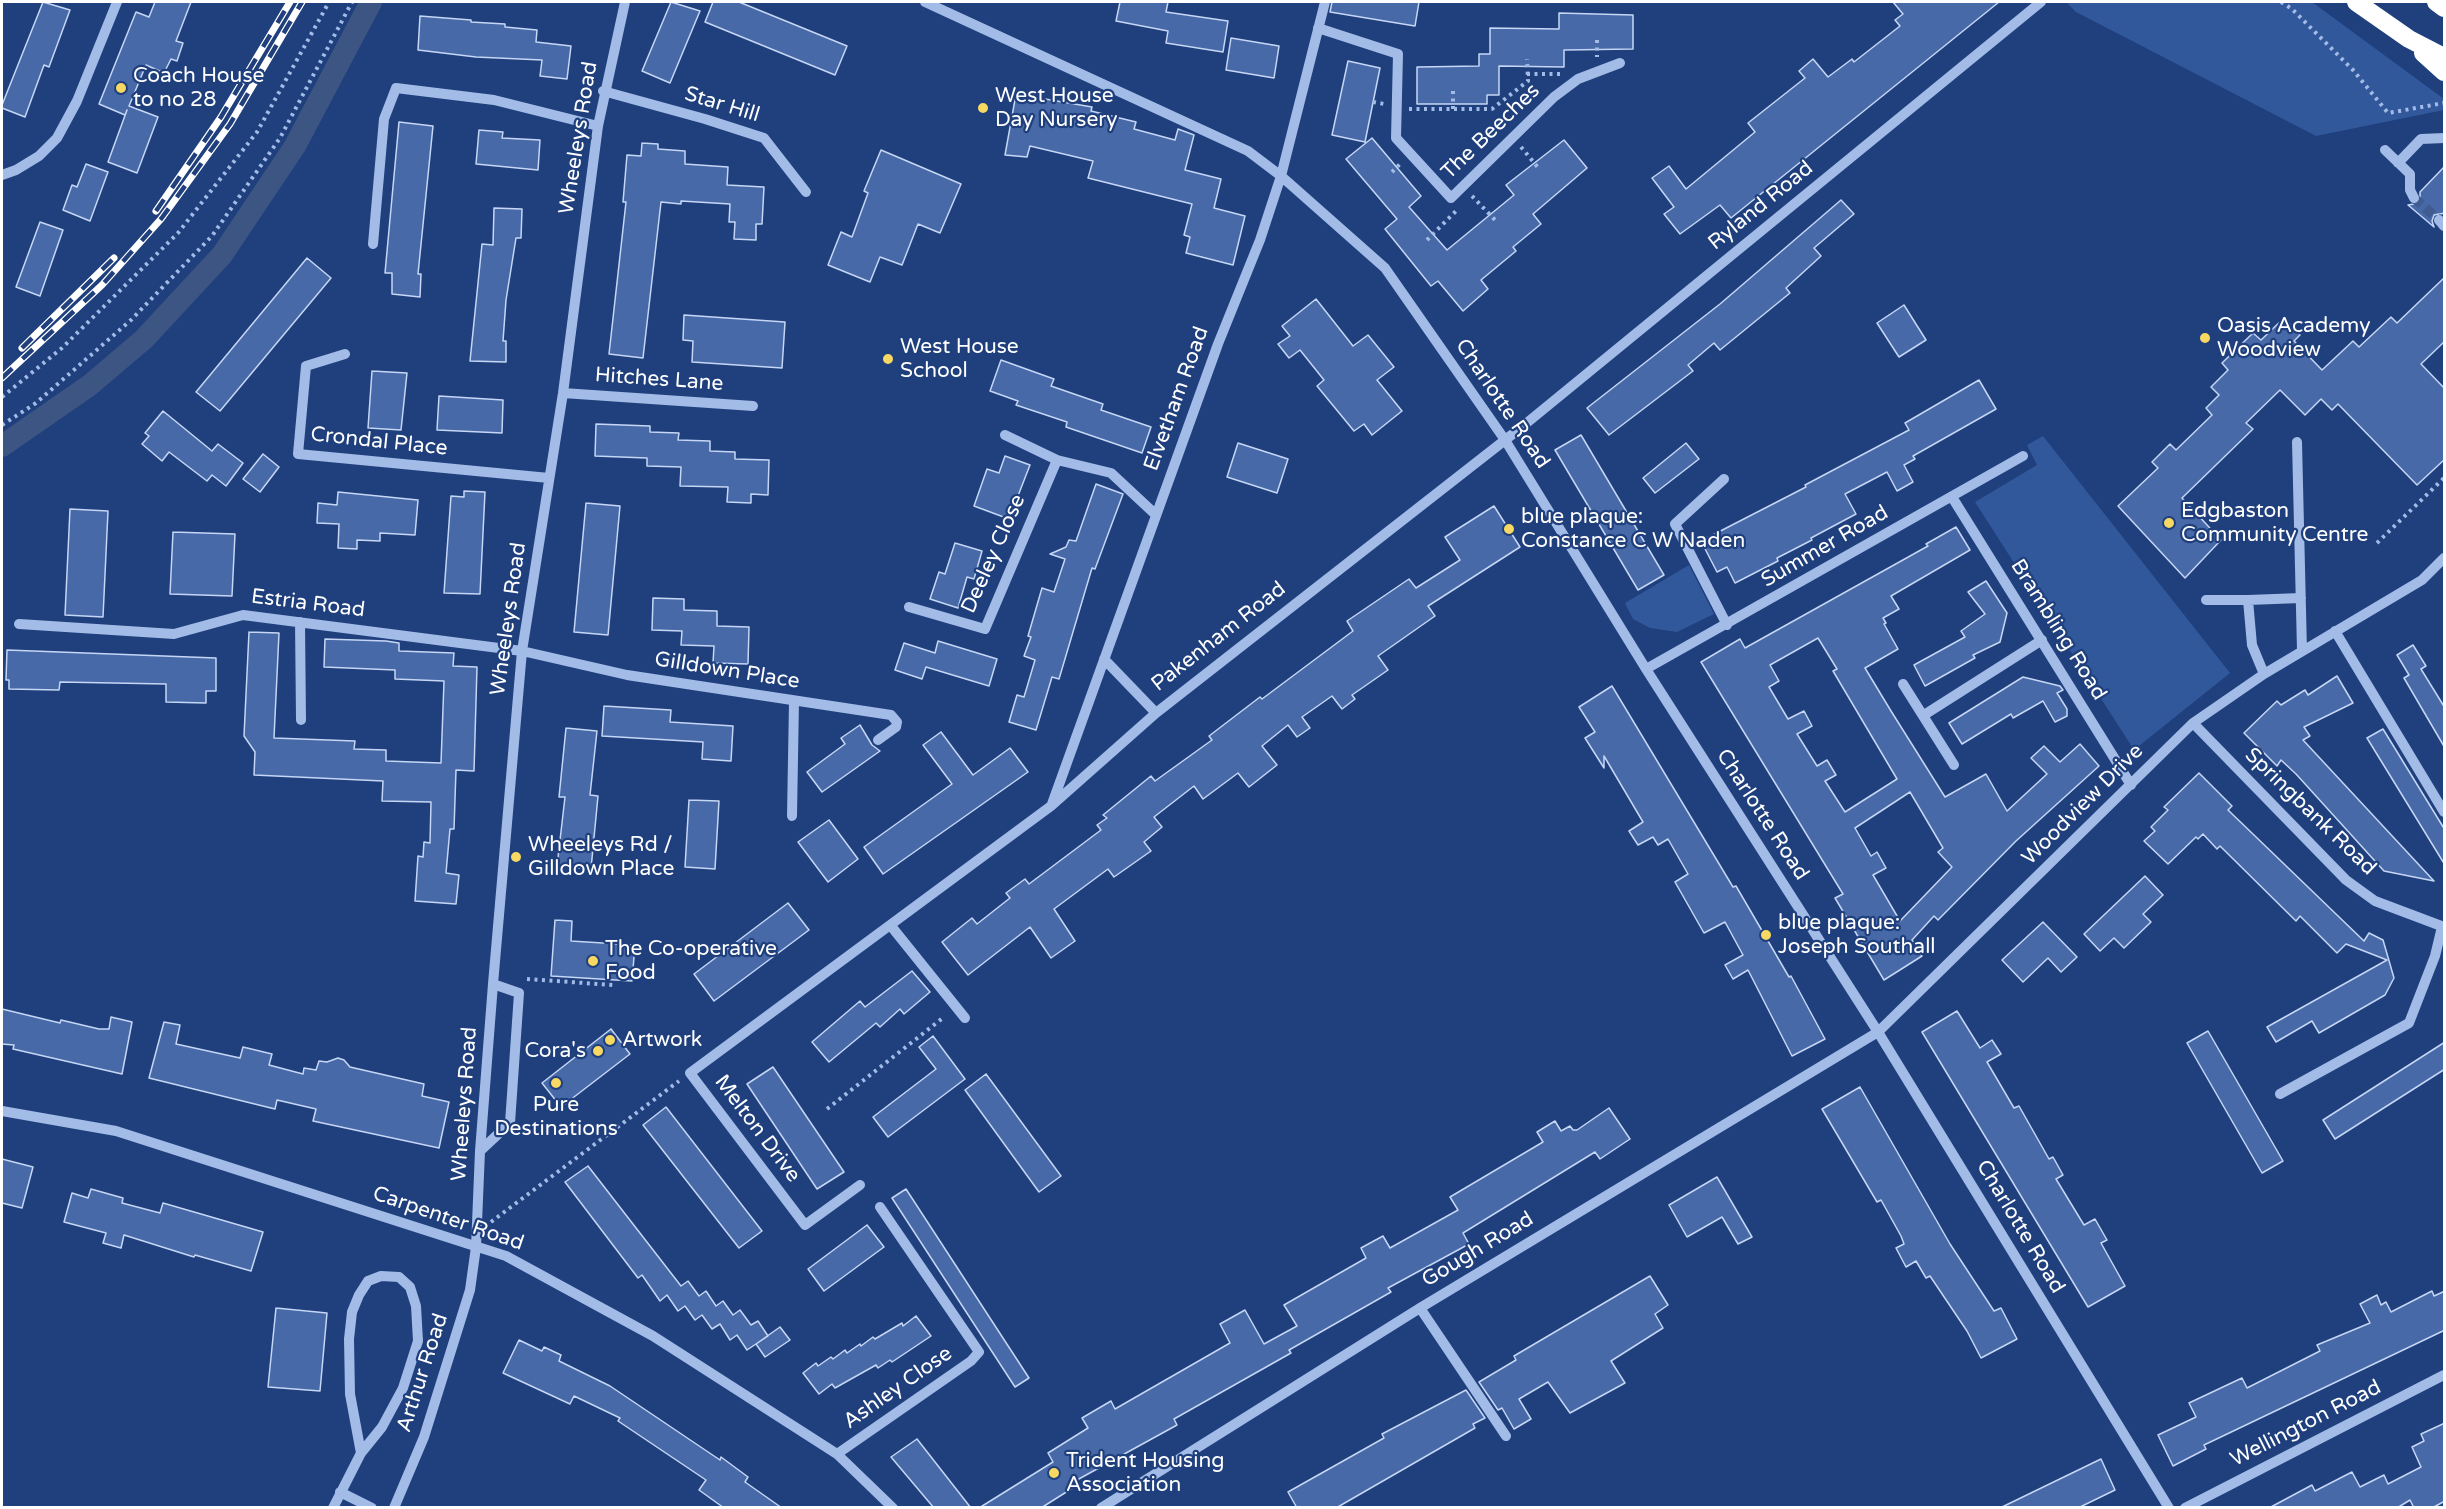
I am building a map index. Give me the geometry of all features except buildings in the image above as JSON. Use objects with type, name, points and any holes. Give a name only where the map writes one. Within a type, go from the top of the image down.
[{"type":"highway","points":[[2356,2],[2409,39],[2445,57]]},
{"type":"highway","points":[[2436,2],[2445,8]]},
{"type":"highway","points":[[2409,39],[2434,65],[2445,72]]},
{"type":"street","points":[[2,175],[16,170],[39,156],[57,138],[77,100],[117,2]]},
{"type":"street","name":"Wheeleys Road","points":[[476,1247],[480,1151],[493,980],[522,651],[564,393],[603,92],[625,2]]},
{"type":"street","name":"Charlotte Road","points":[[930,2],[1248,151],[1281,176],[1385,268],[1505,440],[1646,669],[1878,1032],[2169,1508]]},
{"type":"street","name":"Elvetham Road","points":[[1051,806],[1155,514],[1260,240],[1281,176],[1325,2]]},
{"type":"street","name":"Ryland Road","points":[[1505,440],[2041,2]]},
{"type":"street","name":"The Beeches","points":[[1318,28],[1398,54],[1396,138],[1451,198],[1554,97],[1578,79],[1620,63]]},
{"type":"street","points":[[373,244],[384,119],[396,88],[494,100],[598,126]]},
{"type":"street","name":"Star Hill","points":[[603,92],[705,119],[764,138],[806,192]]},
{"type":"street","points":[[2398,163],[2421,139],[2445,138]]},
{"type":"street","points":[[2385,150],[2410,174],[2410,190],[2414,198]]},
{"type":"street","name":"Crondal Place","points":[[345,354],[306,366],[298,454],[549,478]]},
{"type":"street","name":"Hitches Lane","points":[[564,393],[753,406]]},
{"type":"street","points":[[1005,435],[1057,460],[1111,473],[1155,514]]},
{"type":"street","name":"Pakenham Road","points":[[962,869],[1051,806],[1156,713],[1505,440]]},
{"type":"street","points":[[2297,442],[2302,651]]},
{"type":"street","name":"Summer Road","points":[[1646,669],[2023,456]]},
{"type":"street","name":"Deeley Close","points":[[909,607],[985,629],[1057,460]]},
{"type":"street","points":[[1724,479],[1675,524],[1727,625]]},
{"type":"street","name":"Brambling Road","points":[[1952,497],[2131,785]]},
{"type":"street","name":"Woodview Drive","points":[[1878,1032],[2193,723],[2264,674],[2422,580],[2445,558]]},
{"type":"street","points":[[2206,600],[2301,598]]},
{"type":"street","points":[[2248,600],[2252,645],[2264,674]]},
{"type":"street","name":"Estria Road","points":[[19,624],[174,634],[243,615],[522,651]]},
{"type":"street","points":[[300,622],[301,720]]},
{"type":"street","points":[[2336,631],[2443,811]]},
{"type":"street","points":[[1924,716],[2042,640]]},
{"type":"street","name":"Gilldown Place","points":[[522,651],[627,675],[891,716],[897,722],[896,727],[878,740]]},
{"type":"street","points":[[1104,659],[1156,713]]},
{"type":"street","points":[[1903,684],[1954,765]]},
{"type":"street","points":[[792,816],[794,702]]},
{"type":"street","name":"Springbank Road","points":[[2193,723],[2346,880],[2375,901],[2443,927]]},
{"type":"street","name":"Melton Drive","points":[[860,1185],[805,1225],[690,1073],[891,926],[962,869]]},
{"type":"street","points":[[891,926],[966,1018]]},
{"type":"street","points":[[2280,1094],[2409,1023],[2435,956],[2443,927]]},
{"type":"street","points":[[480,1151],[510,1123],[519,993],[493,980]]},
{"type":"street","name":"Gough Road","points":[[1101,1508],[1419,1308],[1878,1032]]},
{"type":"street","name":"Carpenter Road","points":[[2,1112],[116,1131],[506,1256],[653,1336],[837,1454],[893,1508]]},
{"type":"street","name":"Ashley Close","points":[[837,1454],[971,1361],[979,1352],[880,1207]]},
{"type":"street","name":"Arthur Road","points":[[394,1508],[424,1437],[450,1356],[470,1290],[476,1247]]},
{"type":"street","points":[[333,1508],[361,1453],[382,1427],[403,1388],[418,1341],[416,1306],[410,1287],[399,1277],[381,1276],[368,1281],[352,1312],[349,1339],[350,1394],[361,1453]]},
{"type":"street","points":[[1419,1308],[1506,1436]]},
{"type":"street","name":"Wellington Road","points":[[2185,1508],[2445,1376]]},
{"type":"street","points":[[340,1492],[372,1508]]},
{"type":"path","points":[[2,397],[62,348],[178,233],[256,132],[329,2]]},
{"type":"path","points":[[2,425],[36,404],[131,320],[212,236],[280,138],[352,2]]},
{"type":"path","points":[[2281,2],[2292,9],[2352,70],[2388,113],[2445,102]]},
{"type":"path","points":[[1397,109],[1492,109],[1528,81],[1527,59]]},
{"type":"path","points":[[1453,91],[1453,109]]},
{"type":"path","points":[[1514,137],[1540,170]]},
{"type":"path","points":[[1463,186],[1497,222]]},
{"type":"path","points":[[1427,240],[1457,213],[1451,198]]},
{"type":"path","points":[[2377,543],[2445,478]]},
{"type":"path","points":[[493,980],[613,985]]},
{"type":"path","points":[[827,1109],[957,1007]]},
{"type":"path","points":[[477,1233],[690,1073]]},
{"type":"shaded area","points":[[2066,2],[2312,2],[2444,99],[2444,110],[2316,136],[2076,12]]},
{"type":"shaded area","points":[[2043,436],[2230,673],[2134,750],[1975,502],[2037,465],[2027,445]]},
{"type":"shaded area","points":[[1689,565],[1714,614],[1677,632],[1650,628],[1633,619],[1625,603]]},
{"type":"waterway","points":[[2,446],[90,385],[144,339],[222,255],[295,146],[371,2]]},
{"type":"tunnel","points":[[2414,198],[2439,220]]},
{"type":"railway","points":[[156,211],[221,117],[290,2]]},
{"type":"railway","points":[[2,378],[102,285],[161,219],[230,124],[302,2]]},
{"type":"railway","points":[[22,348],[114,258]]},
{"type":"place","name":"Coach House to no 28","points":[[121,88]]},
{"type":"place","name":"West House Day Nursery","points":[[983,108]]},
{"type":"place","name":"Oasis Academy Woodview","points":[[2205,338]]},
{"type":"place","name":"West House School","points":[[888,359]]},
{"type":"place","name":"Edgbaston Community Centre","points":[[2169,523]]},
{"type":"place","name":"blue plaque: Constance C W Naden","points":[[1509,529]]},
{"type":"place","name":"Wheeleys Rd / Gilldown Place","points":[[516,857]]},
{"type":"place","name":"blue plaque: Joseph Southall","points":[[1766,935]]},
{"type":"place","name":"The Co-operative Food","points":[[593,961]]},
{"type":"place","name":"Artwork","points":[[610,1040]]},
{"type":"place","name":"Cora's","points":[[598,1051]]},
{"type":"place","name":"Pure Destinations","points":[[556,1083]]},
{"type":"place","name":"Trident Housing Association","points":[[1054,1473]]}]
